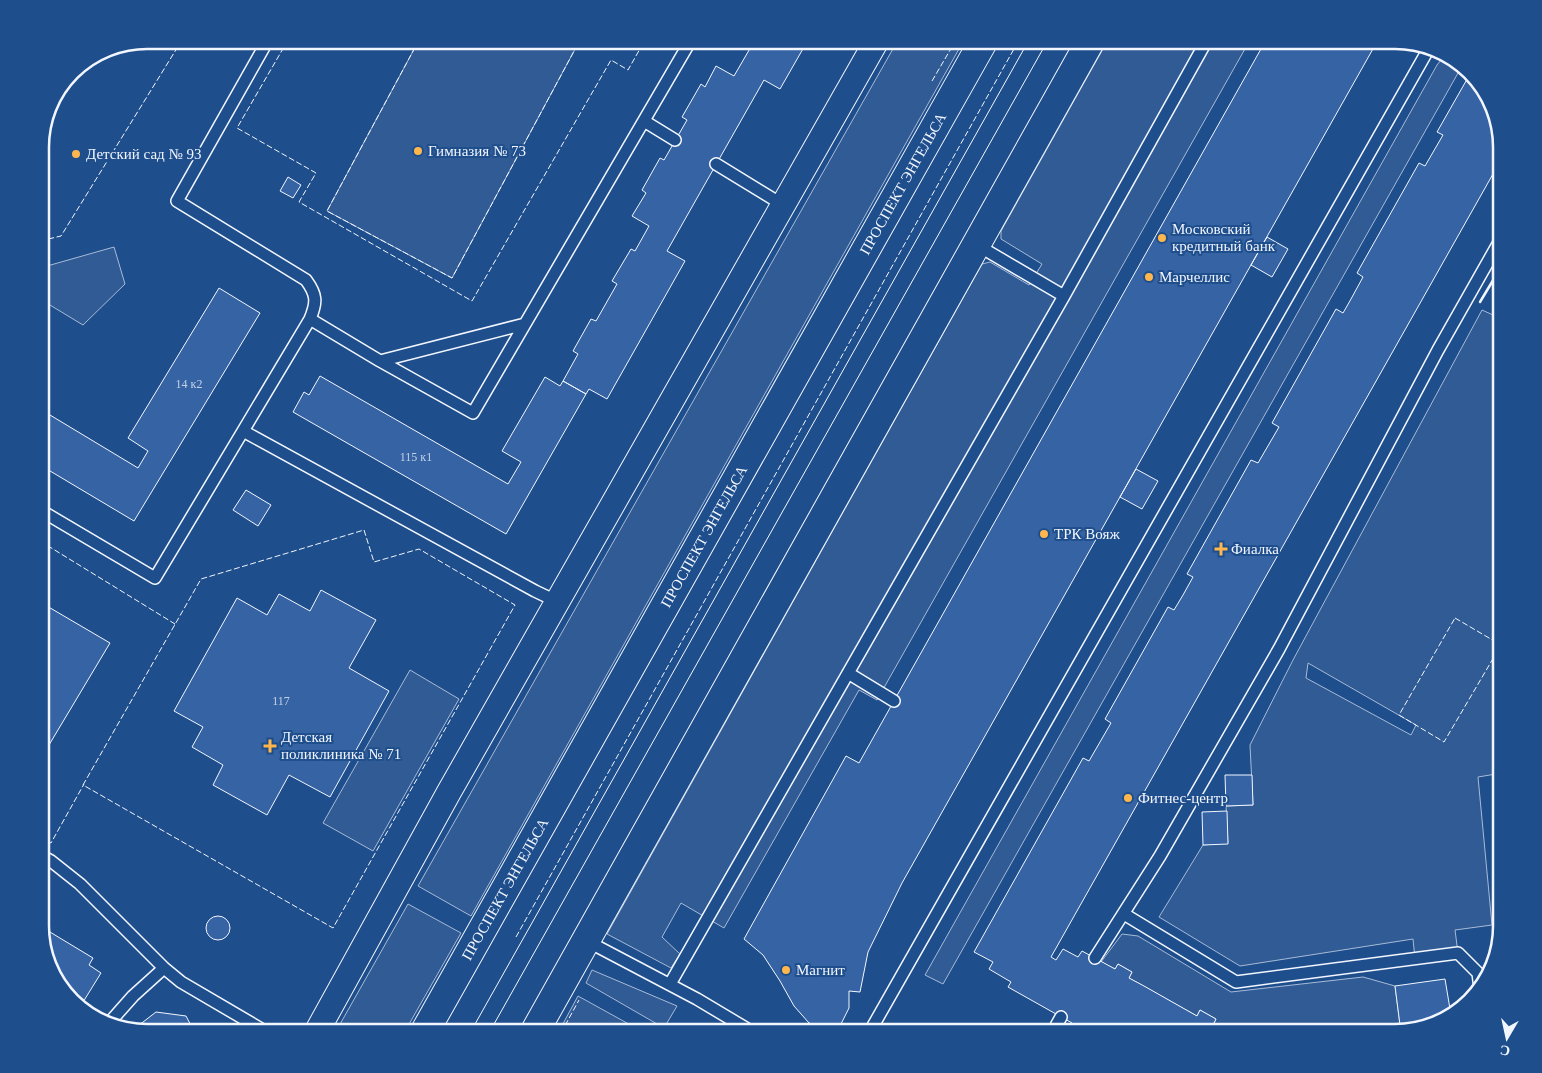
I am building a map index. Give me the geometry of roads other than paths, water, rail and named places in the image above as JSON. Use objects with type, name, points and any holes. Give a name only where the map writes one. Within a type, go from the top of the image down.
[{"type":"main road","name":"ПРОСПЕКТ ЭНГЕЛЬСА","points":[[429,1024],[979,49]]},
{"type":"main road","points":[[539,1024],[1086,49]]},
{"type":"street","points":[[321,1024],[449,792],[872,49]]},
{"type":"lane","points":[[49,515],[155,578],[310,319],[316,304],[313,290],[306,280],[177,201],[261,49]]},
{"type":"lane","points":[[310,319],[380,361],[474,413],[686,49]]},
{"type":"lane","points":[[670,984],[1064,296],[1202,49]]},
{"type":"lane","points":[[874,1024],[1426,54]]},
{"type":"lane","points":[[644,121],[675,140]]},
{"type":"lane","points":[[716,164],[783,204]]},
{"type":"lane","points":[[977,245],[1064,296]]},
{"type":"lane","points":[[1095,958],[1160,856],[1279,649],[1434,358],[1493,253]]},
{"type":"lane","points":[[380,361],[525,324]]},
{"type":"lane","points":[[242,431],[534,591],[558,602]]},
{"type":"lane","points":[[848,673],[894,701]]},
{"type":"lane","points":[[49,860],[80,884],[164,968],[182,982],[253,1024]]},
{"type":"lane","points":[[1124,914],[1236,982],[1458,953],[1478,973],[1479,978]]},
{"type":"lane","points":[[585,940],[670,984],[739,1024]]},
{"type":"lane","points":[[113,1018],[133,996],[164,968]]},
{"type":"lane","points":[[1057,1024],[1061,1017]]},
{"type":"tram line","points":[[475,1024],[1024,49]]},
{"type":"tram line","points":[[494,1024],[1043,49]]},
{"type":"place","name":"Гимназия № 73","points":[[418,151]]},
{"type":"place","name":"Детский сад № 93","points":[[76,154]]},
{"type":"place","name":"Московский кредитный банк","points":[[1162,238]]},
{"type":"place","name":"Марчеллис","points":[[1149,277]]},
{"type":"place","name":"ТРК Вояж","points":[[1044,534]]},
{"type":"place","name":"Фиалка","points":[[1221,549]]},
{"type":"place","name":"Детская поликлиника № 71","points":[[270,746]]},
{"type":"place","name":"Фитнес-центр","points":[[1128,798]]},
{"type":"place","name":"Магнит","points":[[786,970]]}]
